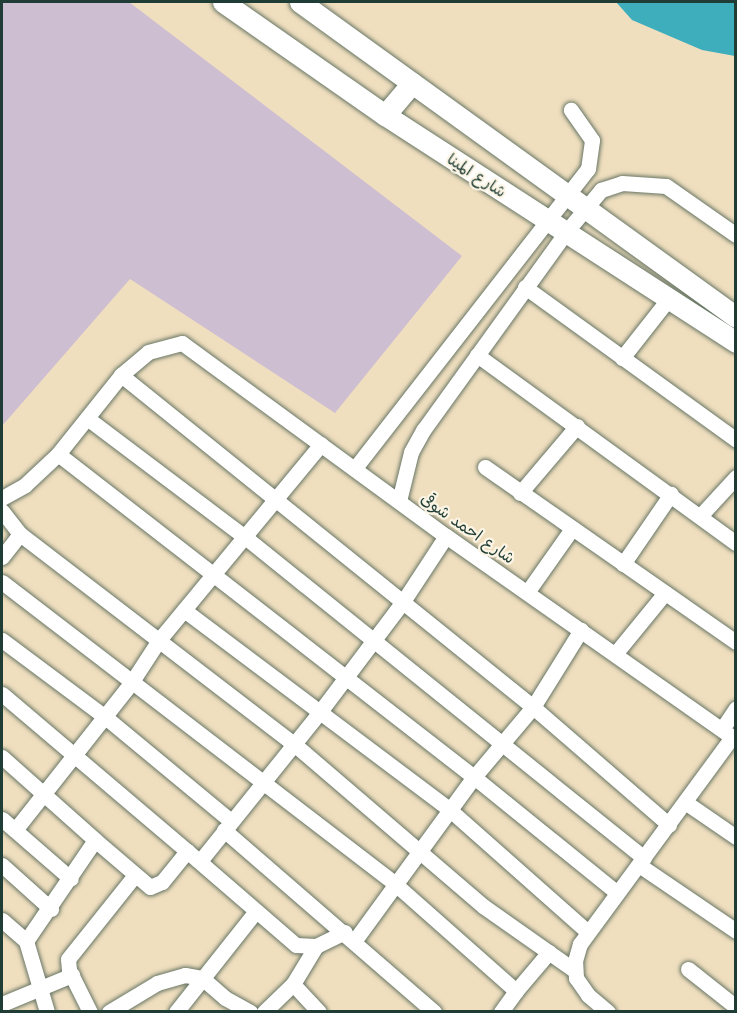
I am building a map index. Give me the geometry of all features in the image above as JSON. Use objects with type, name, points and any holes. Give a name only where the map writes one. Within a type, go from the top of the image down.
[{"type":"main road","name":"شارع المينا","points":[[223,2],[385,115],[670,297],[735,342]]},
{"type":"main road","name":"شارع المينا","points":[[300,2],[735,317]]},
{"type":"main road","points":[[385,115],[412,83]]},
{"type":"street","points":[[355,468],[575,203],[593,150],[588,130],[571,110]]},
{"type":"street","points":[[399,501],[415,443],[525,287],[557,226],[575,203],[611,185],[654,183],[666,186],[734,230]]},
{"type":"street","points":[[525,287],[735,440]]},
{"type":"street","points":[[622,358],[670,297]]},
{"type":"street","name":"شارع احمد شوقى","points":[[121,375],[148,352],[182,343],[446,536],[528,591],[730,736]]},
{"type":"street","points":[[477,355],[701,514],[735,543]]},
{"type":"street","points":[[2,498],[25,485],[58,454],[121,375],[532,707],[669,825]]},
{"type":"street","points":[[87,418],[245,537],[504,742],[642,861],[735,930]]},
{"type":"street","points":[[520,493],[577,426]]},
{"type":"street","points":[[71,879],[6,825],[42,792],[131,682],[159,640],[245,537],[272,499],[321,444]]},
{"type":"street","points":[[58,454],[345,675],[617,893]]},
{"type":"street","points":[[485,467],[571,530],[735,642]]},
{"type":"street","points":[[701,514],[735,477]]},
{"type":"street","points":[[623,564],[671,494]]},
{"type":"street","points":[[2,511],[20,534],[294,744],[419,854],[574,970],[588,995],[608,1011]]},
{"type":"street","points":[[528,591],[571,530]]},
{"type":"street","points":[[2,557],[20,534]]},
{"type":"street","points":[[200,861],[319,713],[345,675],[402,603],[446,536]]},
{"type":"street","points":[[2,582],[394,883],[516,991]]},
{"type":"street","points":[[615,654],[665,593]]},
{"type":"street","points":[[184,610],[450,810],[588,932]]},
{"type":"street","points":[[2,694],[200,861],[256,910],[287,941],[303,947],[316,946],[350,936],[419,854],[474,777],[532,707],[581,630]]},
{"type":"street","points":[[2,640],[104,716],[434,1011]]},
{"type":"street","points":[[574,970],[588,932],[669,825],[730,736],[735,708]]},
{"type":"street","points":[[2,757],[147,885],[158,886],[187,851]]},
{"type":"street","points":[[685,801],[735,837]]},
{"type":"street","points":[[26,941],[51,909],[95,840]]},
{"type":"street","points":[[2,865],[51,909]]},
{"type":"street","points":[[90,1011],[68,967],[71,955],[135,875]]},
{"type":"street","points":[[176,1011],[256,910]]},
{"type":"street","points":[[2,920],[26,941],[47,1011]]},
{"type":"street","points":[[264,1011],[293,984],[316,946]]},
{"type":"street","points":[[501,1011],[549,952]]},
{"type":"street","points":[[688,969],[735,1007]]},
{"type":"street","points":[[2,1004],[41,990],[72,975]]},
{"type":"street","points":[[109,1011],[166,980],[185,975],[202,978],[225,998],[250,1011]]},
{"type":"street","points":[[293,984],[319,1011]]},
{"type":"shaded area","points":[[2,2],[129,2],[462,256],[335,413],[130,279],[2,426]]},
{"type":"water","points":[[616,2],[735,2],[735,56],[702,50],[632,20]]}]
